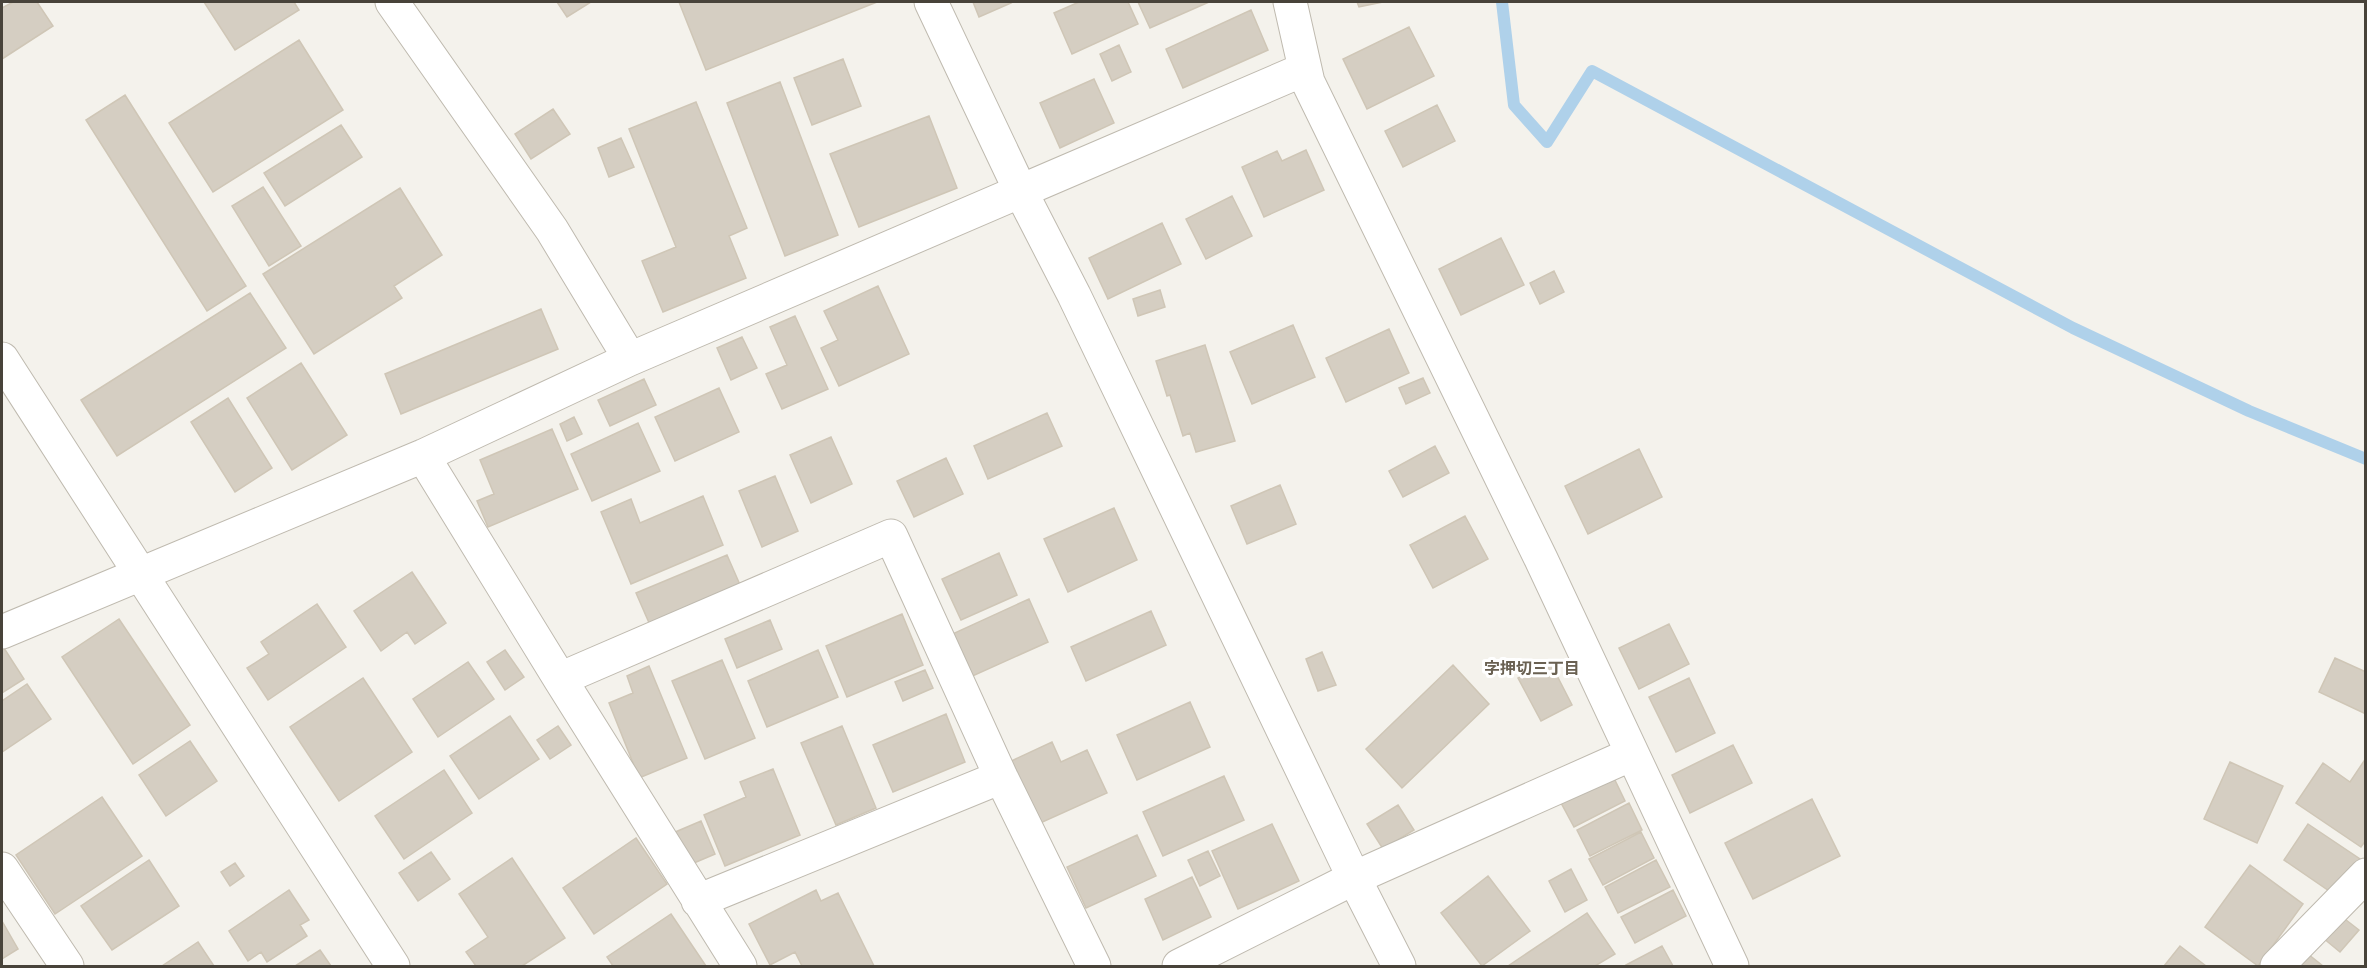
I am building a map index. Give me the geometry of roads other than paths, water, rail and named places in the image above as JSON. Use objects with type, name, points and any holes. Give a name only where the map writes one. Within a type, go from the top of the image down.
[{"type":"street","points":[[392,2],[552,231],[630,359]]},
{"type":"street","points":[[931,2],[1354,878],[1399,966]]},
{"type":"street","points":[[1290,2],[1308,82],[1541,559],[1731,966]]},
{"type":"street","points":[[2,632],[138,573],[423,456],[630,359],[1305,69]]},
{"type":"street","points":[[2,359],[393,966]]},
{"type":"street","points":[[423,456],[740,966]]},
{"type":"street","points":[[560,679],[891,536],[1001,777],[1094,966]]},
{"type":"street","points":[[1179,966],[1354,878],[1632,754]]},
{"type":"street","points":[[698,901],[1001,777]]},
{"type":"street","points":[[2,869],[66,966]]},
{"type":"street","points":[[2277,966],[2366,875]]},
{"type":"waterway","points":[[1502,2],[1514,105],[1547,142],[1592,71],[2073,328],[2249,411],[2366,459]]},
{"type":"district","name":"字押切三丁目","points":[[1532,668]]}]
